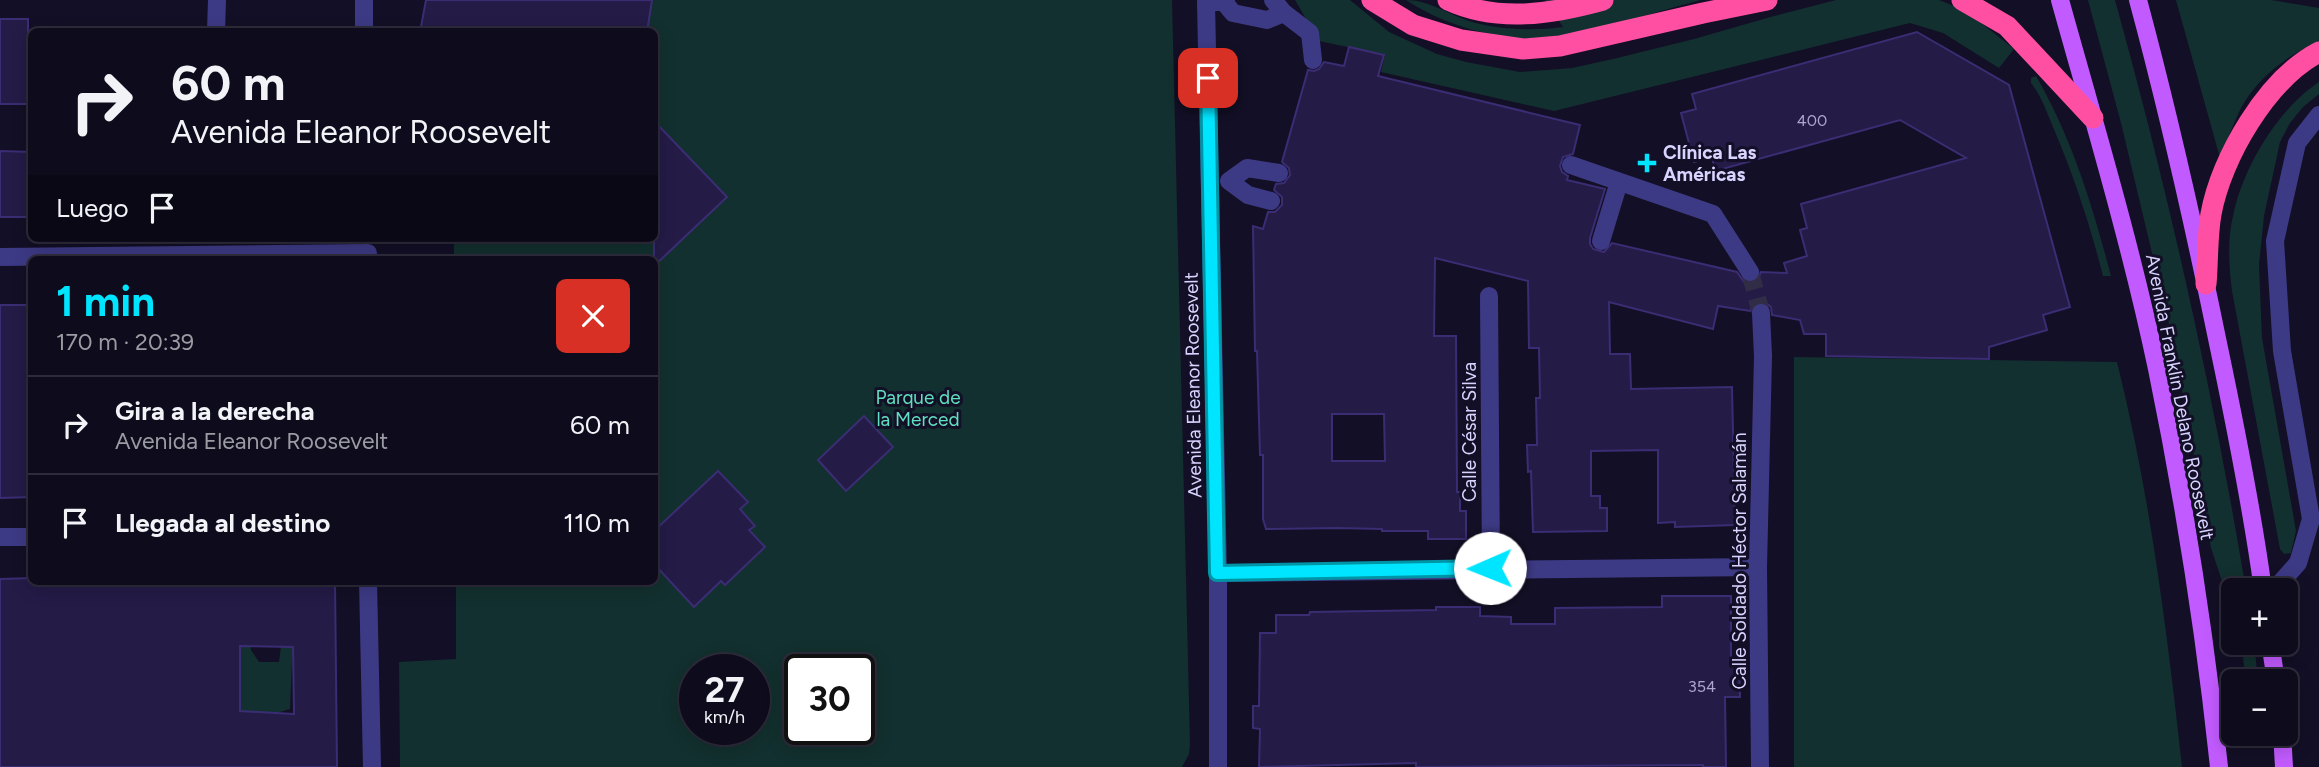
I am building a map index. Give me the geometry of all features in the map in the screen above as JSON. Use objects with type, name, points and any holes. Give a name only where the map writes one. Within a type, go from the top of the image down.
[{"type":"highway","points":[[1372,0],[1413,25],[1461,40],[1523,49],[1560,46],[1767,0]]},
{"type":"highway","points":[[1448,0],[1475,9],[1525,15],[1603,0]]},
{"type":"highway","points":[[1962,0],[2007,26],[2093,118]]},
{"type":"highway","points":[[2206,284],[2211,214],[2227,161],[2248,124],[2271,93],[2291,72],[2319,52]]},
{"type":"main road","name":"Avenida Franklin Delano Roosevelt","points":[[2060,0],[2131,256],[2157,370],[2191,560],[2219,767]]},
{"type":"main road","points":[[2138,0],[2161,83],[2206,284],[2252,508],[2261,578]]},
{"type":"main road","points":[[2283,746],[2284,767]]},
{"type":"street","points":[[216,28],[217,0]]},
{"type":"street","points":[[364,0],[364,28]]},
{"type":"street","points":[[1219,1],[1233,13],[1267,20],[1278,6],[1310,33],[1313,60]]},
{"type":"street","name":"Avenida Eleanor Roosevelt","points":[[1218,767],[1210,180],[1219,1]]},
{"type":"street","points":[[2285,578],[2298,564],[2311,519],[2283,351],[2275,241],[2297,143],[2319,116]]},
{"type":"street","points":[[1570,165],[1713,214],[1750,272]]},
{"type":"street","points":[[1229,181],[1247,168],[1279,173]]},
{"type":"street","points":[[1210,180],[1229,181],[1248,195],[1271,201]]},
{"type":"street","points":[[1601,241],[1619,182]]},
{"type":"street","points":[[53,256],[368,250]]},
{"type":"street","points":[[0,257],[28,256]]},
{"type":"street","name":"Calle César Silva","points":[[1489,296],[1490,568]]},
{"type":"street","name":"Calle Soldado Héctor Salamán","points":[[1760,313],[1763,356],[1758,567],[1760,767]]},
{"type":"street","points":[[0,537],[28,537]]},
{"type":"street","points":[[1217,573],[1758,567]]},
{"type":"street","points":[[368,585],[372,767]]},
{"type":"green space","name":"Parque de la Merced","points":[[651,0],[1172,0],[1190,744],[1189,754],[1182,767],[400,767],[399,662],[456,659],[456,585],[658,585],[658,256],[454,256],[454,242],[658,242],[658,28],[646,28]]},
{"type":"green space","points":[[1295,0],[1350,0],[1389,32],[1437,54],[1520,72],[1572,68],[1613,59],[1836,0],[1939,0],[1966,11],[2014,49],[1999,68],[1943,33],[1910,23],[1554,111],[1381,72],[1385,55],[1319,41]]},
{"type":"green space","points":[[1406,0],[1430,5],[1480,24],[1540,29],[1563,27],[1545,0],[1701,0],[1576,35],[1528,39],[1464,27]]},
{"type":"green space","points":[[2088,0],[2115,0],[2154,146],[2204,367],[2244,578],[2221,578],[2211,548],[2172,337],[2121,123]]},
{"type":"green space","points":[[2176,0],[2271,0],[2319,8],[2319,41],[2285,60],[2256,86],[2241,108],[2220,158]]},
{"type":"green space","points":[[2036,76],[2071,148],[2097,224],[2111,276],[2103,276],[2068,164],[2044,104],[2031,83],[2031,78]]},
{"type":"green space","points":[[2319,82],[2319,94],[2303,107],[2290,123],[2280,142],[2264,216],[2259,265],[2262,338],[2296,531],[2291,553],[2284,554],[2280,549],[2232,291],[2230,235],[2238,197],[2264,141],[2290,107]]},
{"type":"green space","points":[[1794,357],[2117,362],[2148,512],[2164,614],[2182,767],[1794,767]]},
{"type":"green space","points":[[238,585],[251,650],[259,662],[279,662],[282,638],[293,640],[290,709],[280,712],[241,713]]},
{"type":"green space","points":[[2243,655],[2255,655],[2257,669],[2244,669]]},
{"type":"building","points":[[426,0],[652,0],[648,28],[421,28]]},
{"type":"building","points":[[0,19],[28,19],[28,104],[0,104]]},
{"type":"building","name":"Clínica Las Américas","points":[[1917,32],[2009,85],[2070,307],[2043,315],[2047,330],[1989,347],[1989,359],[1826,356],[1826,334],[1804,334],[1800,320],[1772,315],[1771,307],[1766,303],[1755,303],[1750,311],[1718,306],[1713,329],[1609,302],[1610,354],[1630,354],[1631,389],[1732,387],[1735,525],[1675,527],[1675,522],[1658,523],[1658,450],[1591,451],[1591,496],[1600,496],[1600,508],[1607,508],[1607,531],[1533,532],[1531,471],[1528,472],[1527,445],[1537,445],[1536,398],[1540,398],[1539,348],[1529,348],[1528,281],[1435,258],[1434,336],[1456,336],[1457,492],[1460,492],[1460,511],[1466,511],[1466,539],[1428,539],[1428,531],[1266,529],[1263,519],[1263,455],[1260,455],[1255,351],[1253,226],[1263,229],[1268,212],[1275,212],[1282,205],[1282,197],[1274,190],[1276,184],[1284,183],[1290,175],[1289,168],[1282,162],[1308,70],[1319,69],[1324,62],[1344,66],[1349,47],[1384,55],[1378,76],[1580,125],[1573,154],[1563,157],[1560,166],[1562,172],[1568,176],[1567,180],[1605,189],[1590,238],[1593,249],[1604,252],[1612,243],[1737,272],[1744,282],[1751,283],[1757,281],[1761,272],[1787,273],[1784,263],[1807,256],[1800,230],[1807,228],[1801,204],[1966,158],[1900,120],[1715,171],[1712,157],[1694,162],[1681,113],[1696,109],[1692,94]],"holes":[[[1332,414],[1384,414],[1385,461],[1332,461]]]},
{"type":"building","points":[[658,125],[727,197],[658,262],[658,256],[654,256],[654,242],[658,242]]},
{"type":"building","points":[[0,151],[28,152],[28,217],[0,217]]},
{"type":"building","points":[[0,305],[28,305],[28,497],[0,498]]},
{"type":"building","points":[[864,416],[893,447],[846,491],[818,460]]},
{"type":"building","points":[[718,471],[748,502],[740,509],[755,526],[749,530],[765,547],[725,585],[721,581],[694,607],[658,568],[658,527]]},
{"type":"building","points":[[28,578],[28,585],[335,585],[337,767],[0,767],[0,579]],"holes":[[[240,646],[293,647],[294,714],[240,711]]]},
{"type":"building","points":[[1662,596],[1731,596],[1731,661],[1739,660],[1740,697],[1725,697],[1726,767],[1416,767],[1416,763],[1259,767],[1260,729],[1253,728],[1253,706],[1259,706],[1260,633],[1276,633],[1276,615],[1480,607],[1480,616],[1511,617],[1511,624],[1555,624],[1555,608],[1662,607]]},
{"type":"tunnel","points":[[1750,272],[1761,313]]},
{"type":"place","name":"Clínica Las Américas","points":[[1647,163]]},
{"type":"route","points":[[1208,78],[1217,573],[1490,568]]}]
